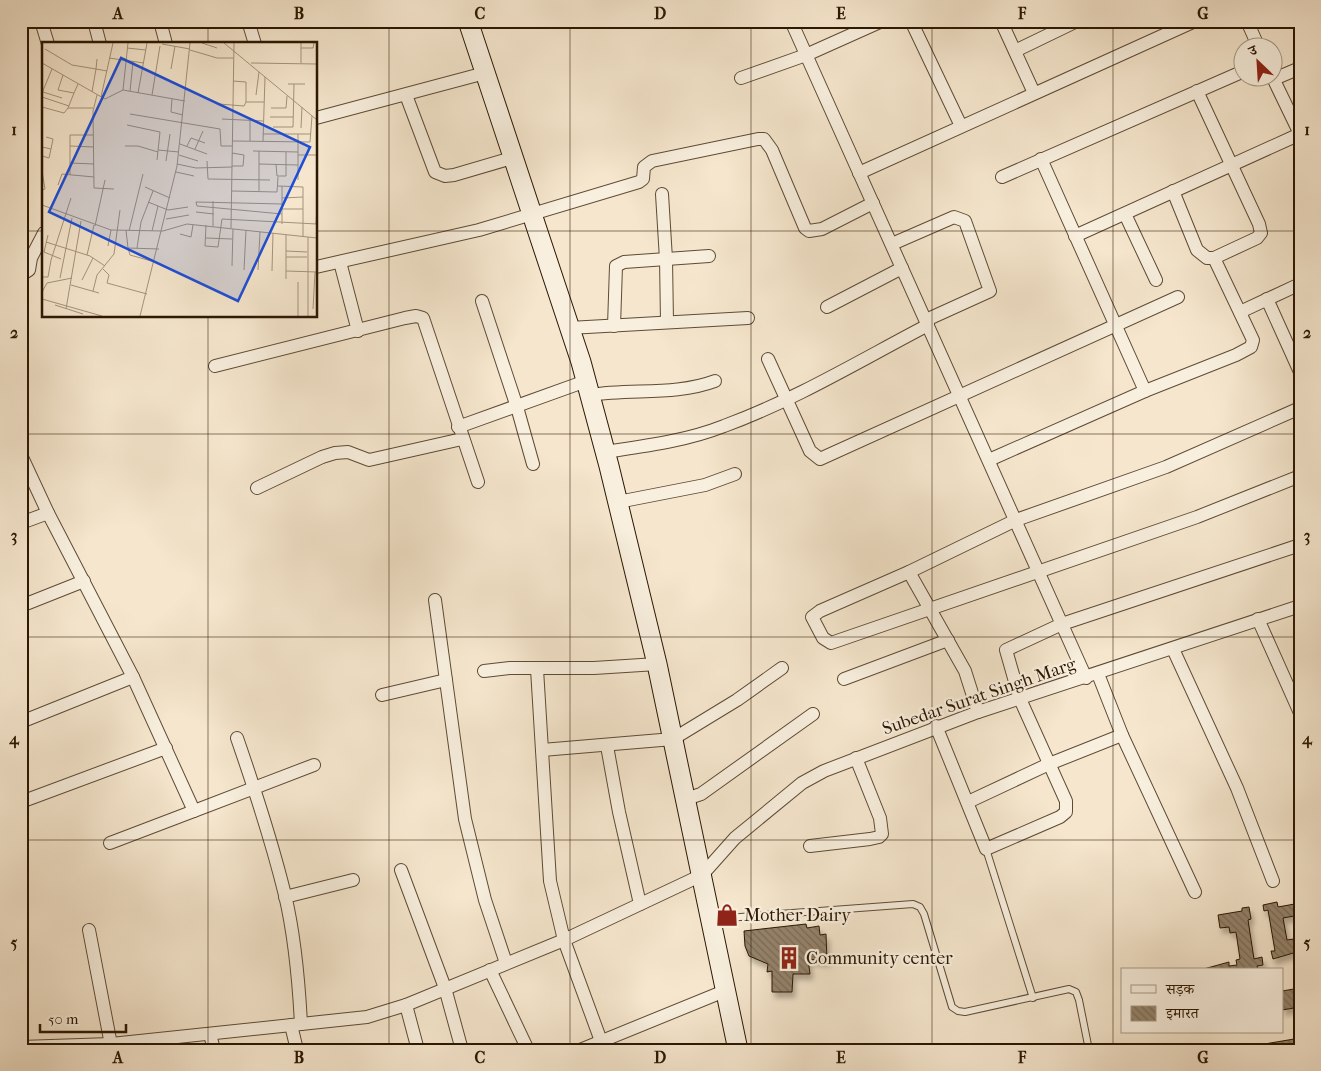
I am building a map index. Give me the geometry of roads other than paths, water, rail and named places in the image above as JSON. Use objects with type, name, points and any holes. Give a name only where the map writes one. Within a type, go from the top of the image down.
[{"type":"street","points":[[41,21],[47,42]]},
{"type":"street","points":[[94,21],[99,42]]},
{"type":"street","points":[[160,21],[165,42]]},
{"type":"street","points":[[248,21],[254,42]]},
{"type":"street","points":[[468,21],[530,215],[569,328],[588,388],[605,452],[657,664],[727,990],[738,1050]]},
{"type":"street","points":[[791,21],[1062,624],[1092,676],[1122,735],[1195,892]]},
{"type":"street","points":[[741,78],[806,55],[882,21]]},
{"type":"street","points":[[911,21],[961,126]]},
{"type":"street","points":[[1001,21],[1034,92]]},
{"type":"street","points":[[1015,51],[1077,21]]},
{"type":"street","points":[[859,173],[1034,92],[1195,21]]},
{"type":"street","points":[[1246,21],[1254,38]]},
{"type":"street","points":[[1284,74],[1300,68]]},
{"type":"street","points":[[318,117],[485,73]]},
{"type":"street","points":[[1002,177],[1234,75]]},
{"type":"street","points":[[1075,236],[1300,134],[1279,88]]},
{"type":"street","points":[[1173,191],[1197,250],[1207,258],[1214,258],[1257,238],[1261,233],[1259,224],[1197,91]]},
{"type":"street","points":[[406,95],[435,172],[445,176],[454,176],[512,158]]},
{"type":"street","points":[[318,267],[479,230],[639,182],[642,179],[644,168],[652,161],[758,139],[764,139],[772,150],[805,228],[809,231],[822,229],[873,203]]},
{"type":"street","points":[[1041,159],[1145,391]]},
{"type":"street","points":[[662,194],[667,322]]},
{"type":"street","points":[[1125,214],[1156,280]]},
{"type":"street","points":[[605,452],[665,443],[722,427],[786,400],[927,322],[990,291],[964,220],[954,217],[892,244]]},
{"type":"street","points":[[21,275],[29,270],[31,258],[42,237]]},
{"type":"street","points":[[614,326],[616,266],[624,262],[709,256]]},
{"type":"street","points":[[989,460],[1145,391],[1236,355],[1251,347],[1253,340],[1214,258]]},
{"type":"street","points":[[340,262],[358,332]]},
{"type":"street","points":[[826,307],[902,268]]},
{"type":"street","points":[[1240,312],[1300,284]]},
{"type":"street","points":[[768,359],[810,451],[820,459],[1178,296]]},
{"type":"street","points":[[1267,299],[1299,367]]},
{"type":"street","points":[[482,301],[517,406],[533,464]]},
{"type":"street","points":[[215,366],[358,332],[405,318],[416,316],[423,318],[478,482]]},
{"type":"street","points":[[569,328],[748,318]]},
{"type":"street","points":[[257,488],[322,457],[335,453],[348,452],[369,460],[460,433],[517,406],[588,388],[680,389],[701,386],[715,381]]},
{"type":"street","points":[[1300,408],[1166,467],[1016,520],[909,572],[814,614],[812,617],[823,638],[831,643],[932,610],[1197,516],[1300,476]]},
{"type":"street","points":[[21,455],[48,512],[133,677],[194,811]]},
{"type":"street","points":[[618,502],[705,485],[735,474]]},
{"type":"street","points":[[21,523],[48,512]]},
{"type":"street","points":[[936,726],[986,849],[1060,817],[1066,812],[1066,801],[1020,699],[1006,650],[1062,624],[1300,545]]},
{"type":"street","points":[[909,572],[965,671],[978,712]]},
{"type":"street","points":[[21,606],[84,581]]},
{"type":"street","points":[[434,600],[466,819],[485,900],[506,963]]},
{"type":"street","name":"Subedar Surat Singh Marg","points":[[702,875],[735,838],[802,783],[824,771],[936,726],[1300,606]]},
{"type":"street","points":[[1258,619],[1300,713]]},
{"type":"street","points":[[844,679],[948,640]]},
{"type":"street","points":[[1173,649],[1237,788],[1273,881]]},
{"type":"street","points":[[484,671],[510,668],[538,670],[657,664]]},
{"type":"street","points":[[542,750],[673,739],[737,700],[782,668]]},
{"type":"street","points":[[538,670],[550,881],[564,940],[601,1041]]},
{"type":"street","points":[[21,722],[133,677]]},
{"type":"street","points":[[382,695],[446,680]]},
{"type":"street","points":[[686,799],[701,794],[813,714]]},
{"type":"street","points":[[968,802],[1049,764],[1122,735]]},
{"type":"street","points":[[237,738],[254,788],[285,897],[299,997],[296,1024],[297,1050]]},
{"type":"street","points":[[607,746],[619,812],[640,904]]},
{"type":"street","points":[[21,802],[166,748]]},
{"type":"street","points":[[810,846],[879,837],[882,834],[880,818],[856,758]]},
{"type":"street","points":[[110,844],[314,765]]},
{"type":"street","points":[[401,870],[445,988],[462,1050]]},
{"type":"street","points":[[21,1047],[149,1045],[210,1034],[367,1017],[406,1005],[564,940],[702,875]]},
{"type":"street","points":[[285,897],[353,880]]},
{"type":"street","points":[[89,930],[112,1047]]},
{"type":"street","points":[[490,970],[528,1050]]},
{"type":"street","points":[[580,1050],[727,990]]},
{"type":"street","points":[[406,1005],[418,1050]]},
{"type":"street","points":[[210,1034],[214,1050]]},
{"type":"lane","points":[[986,849],[1033,998]]},
{"type":"lane","points":[[712,919],[913,904],[920,907],[924,914],[952,1007],[958,1011],[965,1012],[1033,998],[1069,988],[1076,992],[1080,1000],[1089,1050]]},
{"type":"place","name":"Mother Dairy","points":[[727,915]]},
{"type":"place","name":"Community center","points":[[789,958]]}]
